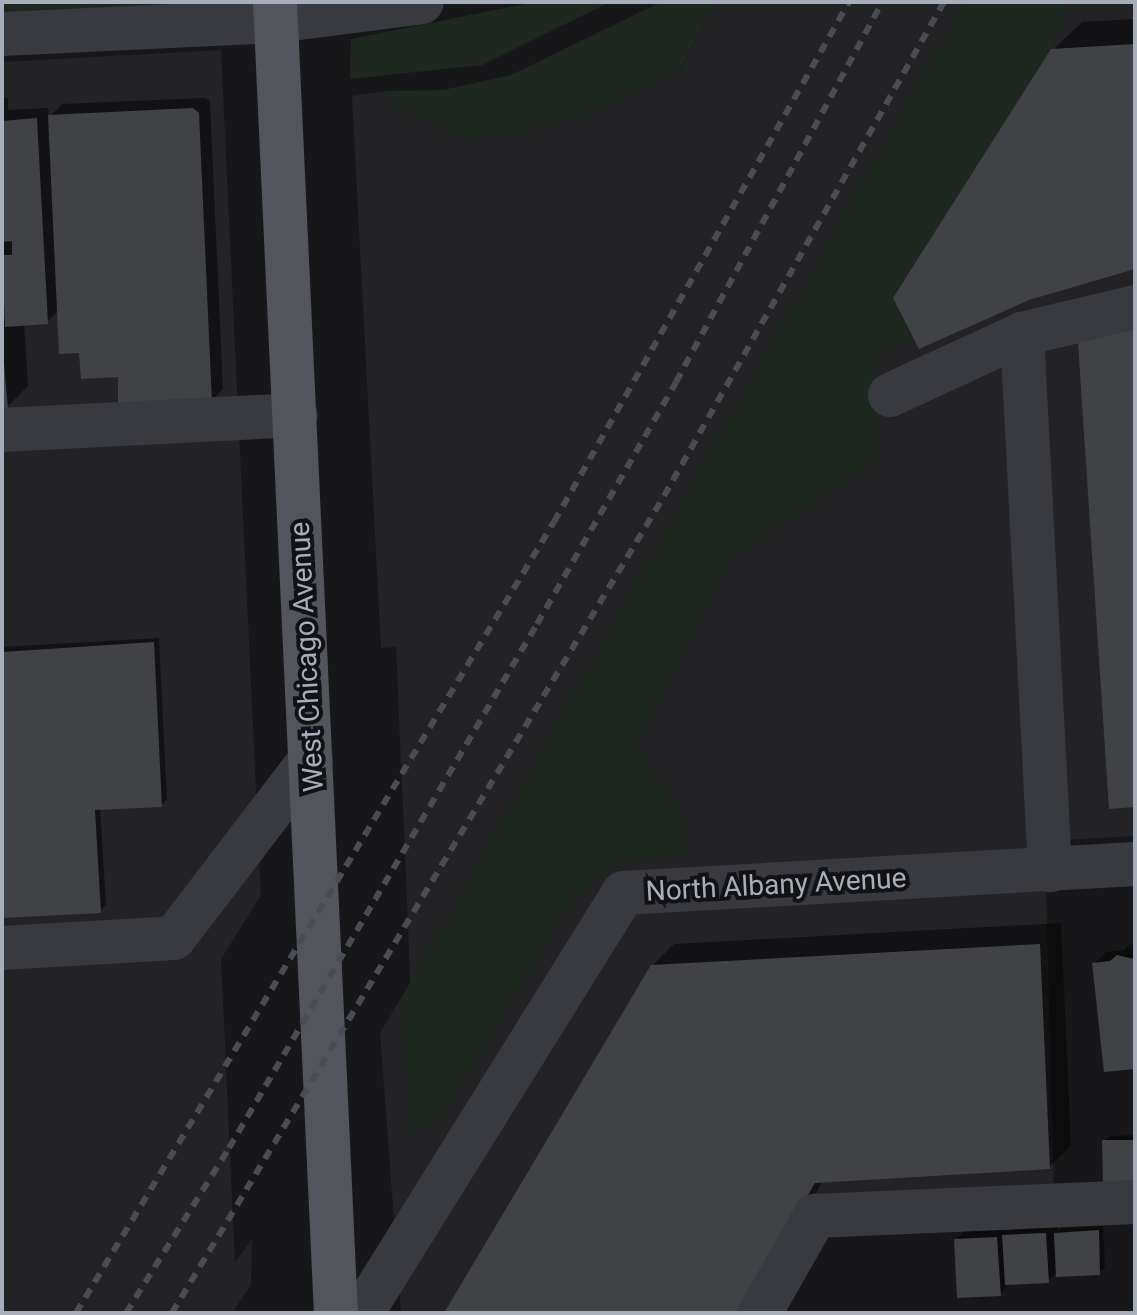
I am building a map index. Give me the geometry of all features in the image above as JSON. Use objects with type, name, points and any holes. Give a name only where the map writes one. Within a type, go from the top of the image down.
[{"type":"main road","name":"West Chicago Avenue","points":[[276,12],[336,1313]]},
{"type":"street","points":[[2,34],[422,2]]},
{"type":"street","points":[[890,395],[1022,334],[1135,307]]},
{"type":"street","points":[[1022,334],[1050,870]]},
{"type":"street","points":[[2,430],[296,415]]},
{"type":"street","points":[[2,948],[174,938],[311,759]]},
{"type":"street","name":"North Albany Avenue","points":[[362,1313],[623,893],[1135,864]]},
{"type":"street","points":[[760,1313],[815,1216],[1135,1202]]},
{"type":"shaded area","points":[[2,2],[161,2],[161,5],[2,12]]},
{"type":"shaded area","points":[[535,2],[610,2],[482,65],[350,79],[351,39]]},
{"type":"shaded area","points":[[661,2],[717,2],[680,69],[585,116],[514,137],[458,139],[398,107],[385,91],[443,90],[511,75]]},
{"type":"shaded area","points":[[717,2],[1135,2],[1135,836],[1045,841],[1054,1198],[820,1209],[754,1313],[401,1313],[380,1033],[410,983],[408,924],[396,647],[381,648],[352,96],[385,91],[398,107],[680,70]]},
{"type":"shaded area","points":[[963,2],[1071,2],[1051,49],[893,298],[914,340],[875,361],[880,458],[729,564],[636,744],[687,821],[689,857],[630,860],[594,882],[569,907],[445,1113],[430,1129],[410,1130],[401,999]]},
{"type":"shaded area","points":[[221,50],[261,895],[221,959],[235,1262],[252,1239],[251,1285],[232,1313],[2,1313],[2,62]]},
{"type":"building","points":[[1135,44],[1135,269],[1029,300],[919,349],[893,298],[1051,49]]},
{"type":"building","points":[[193,108],[199,113],[212,403],[118,407],[118,377],[81,379],[79,353],[59,354],[48,115]]},
{"type":"building","points":[[37,118],[48,324],[5,327],[2,255],[12,255],[12,241],[2,242],[2,121]]},
{"type":"building","points":[[1135,324],[1135,807],[1109,809],[1077,328]]},
{"type":"building","points":[[4,363],[8,409],[2,409]]},
{"type":"building","points":[[154,642],[162,807],[95,810],[101,913],[2,918],[2,652]]},
{"type":"building","points":[[1040,944],[1050,1169],[815,1183],[738,1313],[444,1313],[651,965]]},
{"type":"building","points":[[1117,955],[1134,959],[1135,1069],[1104,1072],[1092,963],[1110,961]]},
{"type":"building","points":[[1102,1140],[1135,1140],[1135,1186],[1103,1187]]},
{"type":"building","points":[[1099,1230],[1100,1275],[1056,1277],[1054,1233]]},
{"type":"building","points":[[1046,1233],[1049,1283],[1005,1285],[1002,1235]]},
{"type":"building","points":[[997,1237],[1001,1296],[957,1298],[954,1239]]},
{"type":"railway","points":[[76,1313],[554,522],[849,2]]},
{"type":"railway","points":[[126,1313],[229,1148],[537,624],[676,382],[882,2]]},
{"type":"railway","points":[[172,1313],[664,496],[944,2]]}]
